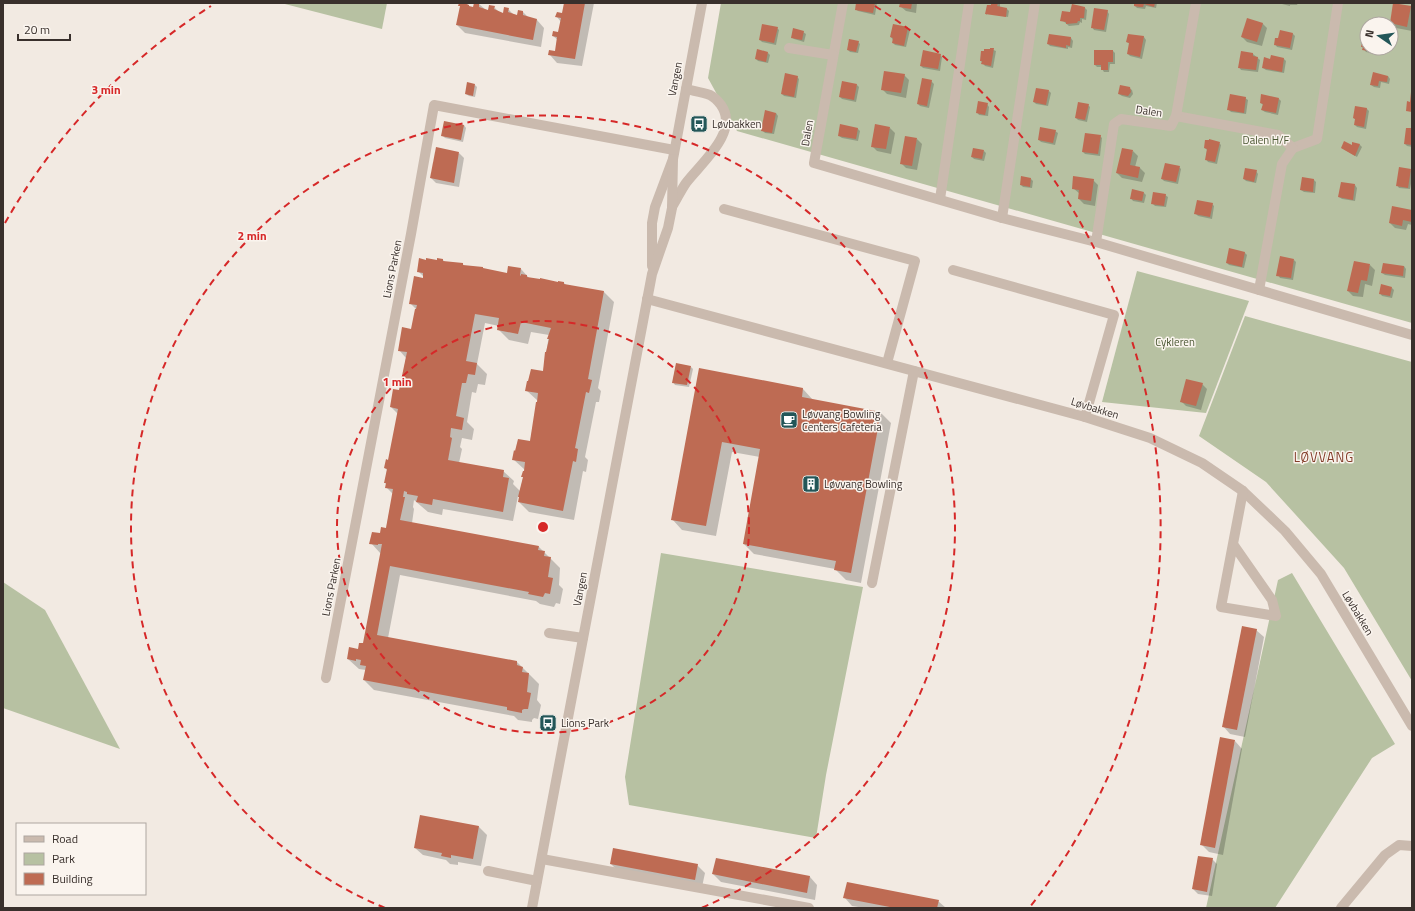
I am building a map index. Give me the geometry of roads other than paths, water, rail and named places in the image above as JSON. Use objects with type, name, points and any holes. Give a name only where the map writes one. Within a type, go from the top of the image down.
[{"type":"street","name":"Vangen","points":[[532,908],[652,274],[668,228],[672,208],[674,154],[702,3]]},
{"type":"street","name":"Dalen","points":[[843,3],[814,162],[940,198],[1002,218],[1096,242],[1412,335]]},
{"type":"street","points":[[940,198],[969,3]]},
{"type":"street","points":[[1002,218],[1035,3]]},
{"type":"street","name":"Dalen","points":[[1096,242],[1114,124],[1121,119],[1171,126],[1176,116],[1196,3]]},
{"type":"street","points":[[1260,290],[1282,164],[1293,148],[1317,139],[1338,3]]},
{"type":"street","points":[[790,48],[833,55]]},
{"type":"street","points":[[672,208],[686,184],[714,150],[723,135],[727,123],[725,111],[719,102],[710,96],[686,89]]},
{"type":"street","name":"Lions Parken","points":[[326,678],[411,234],[434,104],[674,154]]},
{"type":"street","name":"Dalen","points":[[1176,116],[1278,135],[1293,148]]},
{"type":"street","name":"Vangen","points":[[652,274],[652,223],[655,207],[674,154]]},
{"type":"street","points":[[724,209],[915,261],[887,363]]},
{"type":"street","points":[[953,270],[1114,315],[1086,417]]},
{"type":"street","name":"Løvbakken","points":[[647,299],[1086,417],[1150,438],[1202,463],[1243,492],[1285,531],[1321,574],[1412,726]]},
{"type":"street","points":[[872,583],[914,371]]},
{"type":"street","points":[[1233,544],[1272,600],[1276,616],[1221,607],[1233,544],[1243,492]]},
{"type":"street","points":[[549,633],[583,638]]},
{"type":"street","points":[[1341,908],[1384,855],[1400,845],[1412,846]]},
{"type":"street","points":[[542,859],[809,908]]},
{"type":"street","points":[[488,871],[537,882]]},
{"type":"place","name":"Løvbakken","points":[[699,124]]},
{"type":"place","name":"Løvvang Bowling Centers Cafeteria","points":[[789,420]]},
{"type":"place","name":"Løvvang Bowling","points":[[811,484]]},
{"type":"place","name":"Lions Park","points":[[548,723]]},
{"type":"district","name":"LØVVANG","points":[[1324,457]]},
{"type":"park label","name":"Dalen H/F","points":[[1266,140]]},
{"type":"park label","name":"Cykleren","points":[[1175,342]]}]
